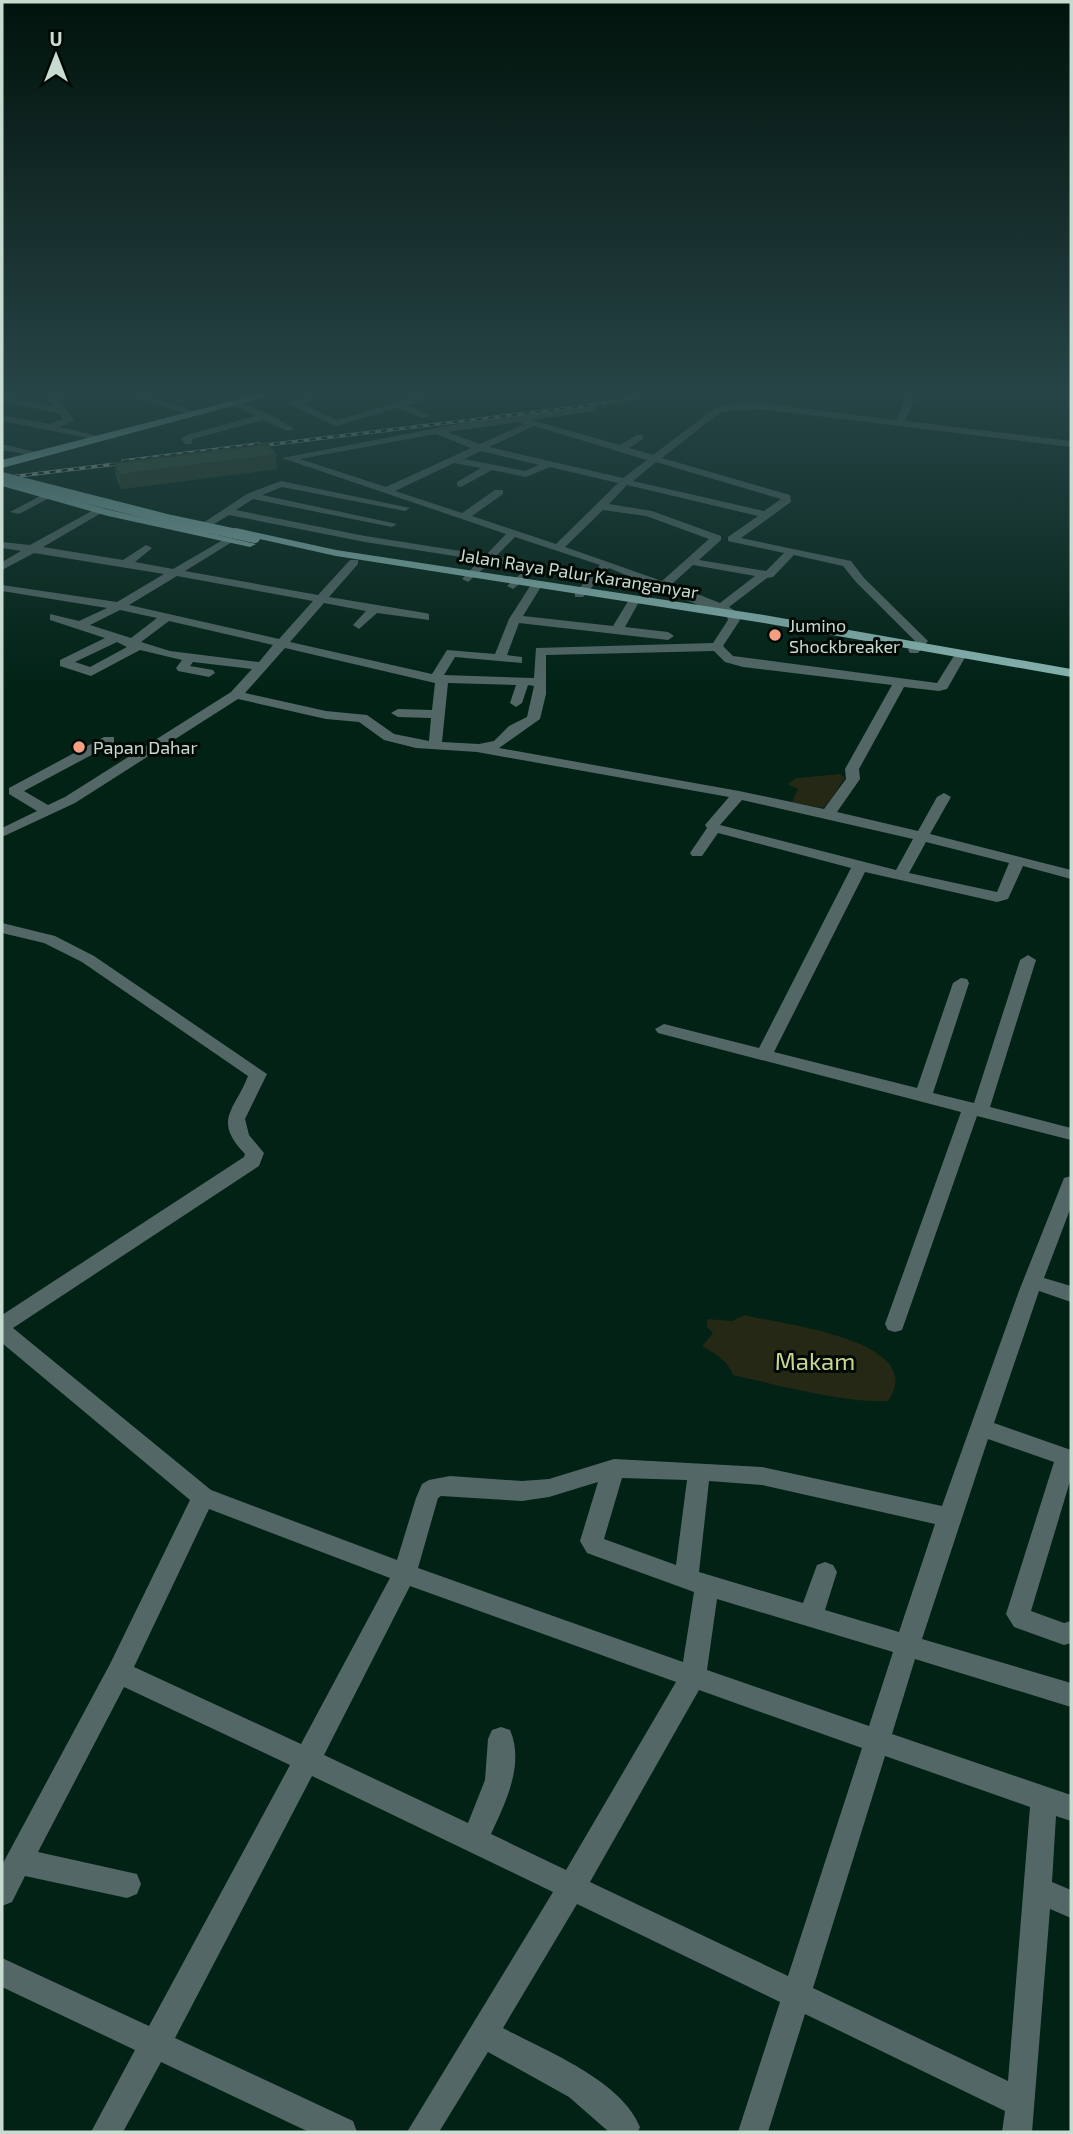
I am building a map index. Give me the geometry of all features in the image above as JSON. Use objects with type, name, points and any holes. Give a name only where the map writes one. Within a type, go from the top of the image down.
[{"type":"main road","name":"Jalan Raya Palur Karanganyar","points":[[52,493],[99,510],[228,540],[351,557],[1071,673]]},
{"type":"main road","points":[[54,493],[160,522],[326,554]]},
{"type":"main road","name":"Jalan Raya Palur Karanganyar","points":[[56,493],[205,524],[326,554]]},
{"type":"main road","name":"Jalan Raya Palur Karanganyar","points":[[960,656],[1071,679]]},
{"type":"street","points":[[15,512],[46,493]]},
{"type":"street","points":[[205,524],[260,493]]},
{"type":"street","points":[[325,493],[405,508]]},
{"type":"street","points":[[391,493],[607,564],[721,608],[733,618],[717,647]]},
{"type":"street","points":[[464,516],[498,493]]},
{"type":"street","points":[[558,548],[614,493]]},
{"type":"street","points":[[648,513],[667,493]]},
{"type":"street","points":[[675,493],[767,515]]},
{"type":"street","points":[[768,493],[789,499],[732,539],[847,563],[860,580],[922,641],[915,648]]},
{"type":"street","points":[[251,496],[389,524]]},
{"type":"street","points":[[389,524],[405,508],[419,502]]},
{"type":"street","points":[[6,831],[49,812],[236,695],[320,601],[351,557],[369,539],[419,502]]},
{"type":"street","points":[[600,506],[648,513],[717,538],[692,562],[658,583],[633,583],[617,630]]},
{"type":"street","points":[[2,567],[99,510]]},
{"type":"street","points":[[227,511],[369,539],[536,566],[516,584]]},
{"type":"street","points":[[470,577],[486,557],[513,533]]},
{"type":"street","points":[[79,626],[119,606],[174,570],[228,540]]},
{"type":"street","points":[[2,546],[127,562],[320,601],[425,618]]},
{"type":"street","points":[[127,562],[146,548]]},
{"type":"street","points":[[692,562],[770,575],[790,552]]},
{"type":"street","points":[[581,594],[607,564]]},
{"type":"street","points":[[721,608],[764,575]]},
{"type":"street","points":[[500,658],[515,619],[534,587]]},
{"type":"street","points":[[2,588],[119,606],[439,679],[540,682]]},
{"type":"street","points":[[359,625],[374,610]]},
{"type":"street","points":[[54,617],[134,645],[192,658],[261,666]]},
{"type":"street","points":[[115,638],[63,664],[90,672],[134,645],[165,618]]},
{"type":"street","points":[[515,619],[541,636],[584,651],[717,647],[729,659],[743,663],[941,686],[960,656]]},
{"type":"street","points":[[541,636],[593,627],[668,636]]},
{"type":"street","points":[[584,651],[593,627]]},
{"type":"street","points":[[477,748],[499,744],[514,729],[532,720],[540,694],[541,636]]},
{"type":"street","points":[[435,744],[439,679],[451,653],[518,660]]},
{"type":"street","points":[[479,681],[485,657]]},
{"type":"street","points":[[192,658],[182,667],[209,673]]},
{"type":"street","points":[[828,814],[853,779],[852,769],[901,681]]},
{"type":"street","points":[[516,703],[523,682]]},
{"type":"street","points":[[236,695],[326,715],[362,718],[389,737],[416,744],[477,748],[739,795],[922,836],[1071,874]]},
{"type":"street","points":[[398,713],[437,714]]},
{"type":"street","points":[[49,812],[14,791],[109,740]]},
{"type":"street","points":[[697,853],[714,828],[712,824],[739,795]]},
{"type":"street","points":[[901,874],[944,797]]},
{"type":"street","points":[[714,828],[860,866],[1002,897],[1018,860]]},
{"type":"street","points":[[764,1055],[860,866]]},
{"type":"street","points":[[2,928],[49,939],[88,959],[258,1074],[236,1117],[236,1129],[242,1140],[255,1153],[252,1161],[2,1325]]},
{"type":"street","points":[[895,1324],[1028,960]]},
{"type":"street","points":[[923,1096],[961,982]]},
{"type":"street","points":[[664,1028],[1071,1134]]},
{"type":"street","points":[[753,2132],[876,1740],[950,1518],[1071,1185]]},
{"type":"street","points":[[1034,1282],[1071,1294]]},
{"type":"street","points":[[2,1331],[203,1497],[404,1574],[1071,1808]]},
{"type":"street","points":[[987,1418],[1069,1458],[1018,1614],[1023,1619],[1064,1634],[1071,1632]]},
{"type":"street","points":[[106,2132],[156,2043],[404,1574],[430,1491],[450,1485],[522,1491],[549,1488],[614,1468],[698,1471],[762,1476],[950,1518]]},
{"type":"street","points":[[614,1468],[593,1545],[697,1582],[1071,1695]]},
{"type":"street","points":[[422,2132],[571,1889],[693,1677],[698,1471]]},
{"type":"street","points":[[2,1892],[119,1672],[203,1497]]},
{"type":"street","points":[[810,1615],[825,1572]]},
{"type":"street","points":[[119,1672],[796,1996],[1019,2118],[1044,1799]]},
{"type":"street","points":[[473,1841],[493,1799],[502,1770],[500,1739]]},
{"type":"street","points":[[19,1861],[127,1884]]},
{"type":"street","points":[[1037,1890],[1071,1904]]},
{"type":"street","points":[[2,1972],[342,2132]]},
{"type":"street","points":[[484,2034],[590,2094],[615,2113],[625,2127]]},
{"type":"green space","points":[[840,774],[845,778],[823,808],[792,802],[798,789],[787,784],[797,778]]},
{"type":"green space","name":"Makam","points":[[745,1315],[816,1330],[870,1349],[888,1363],[896,1380],[888,1401],[831,1396],[733,1375],[724,1362],[702,1346],[713,1333],[707,1327],[707,1319],[732,1321]]},
{"type":"place","name":"Jumino Shockbreaker","points":[[775,635]]},
{"type":"place","name":"Papan Dahar","points":[[79,747]]}]
